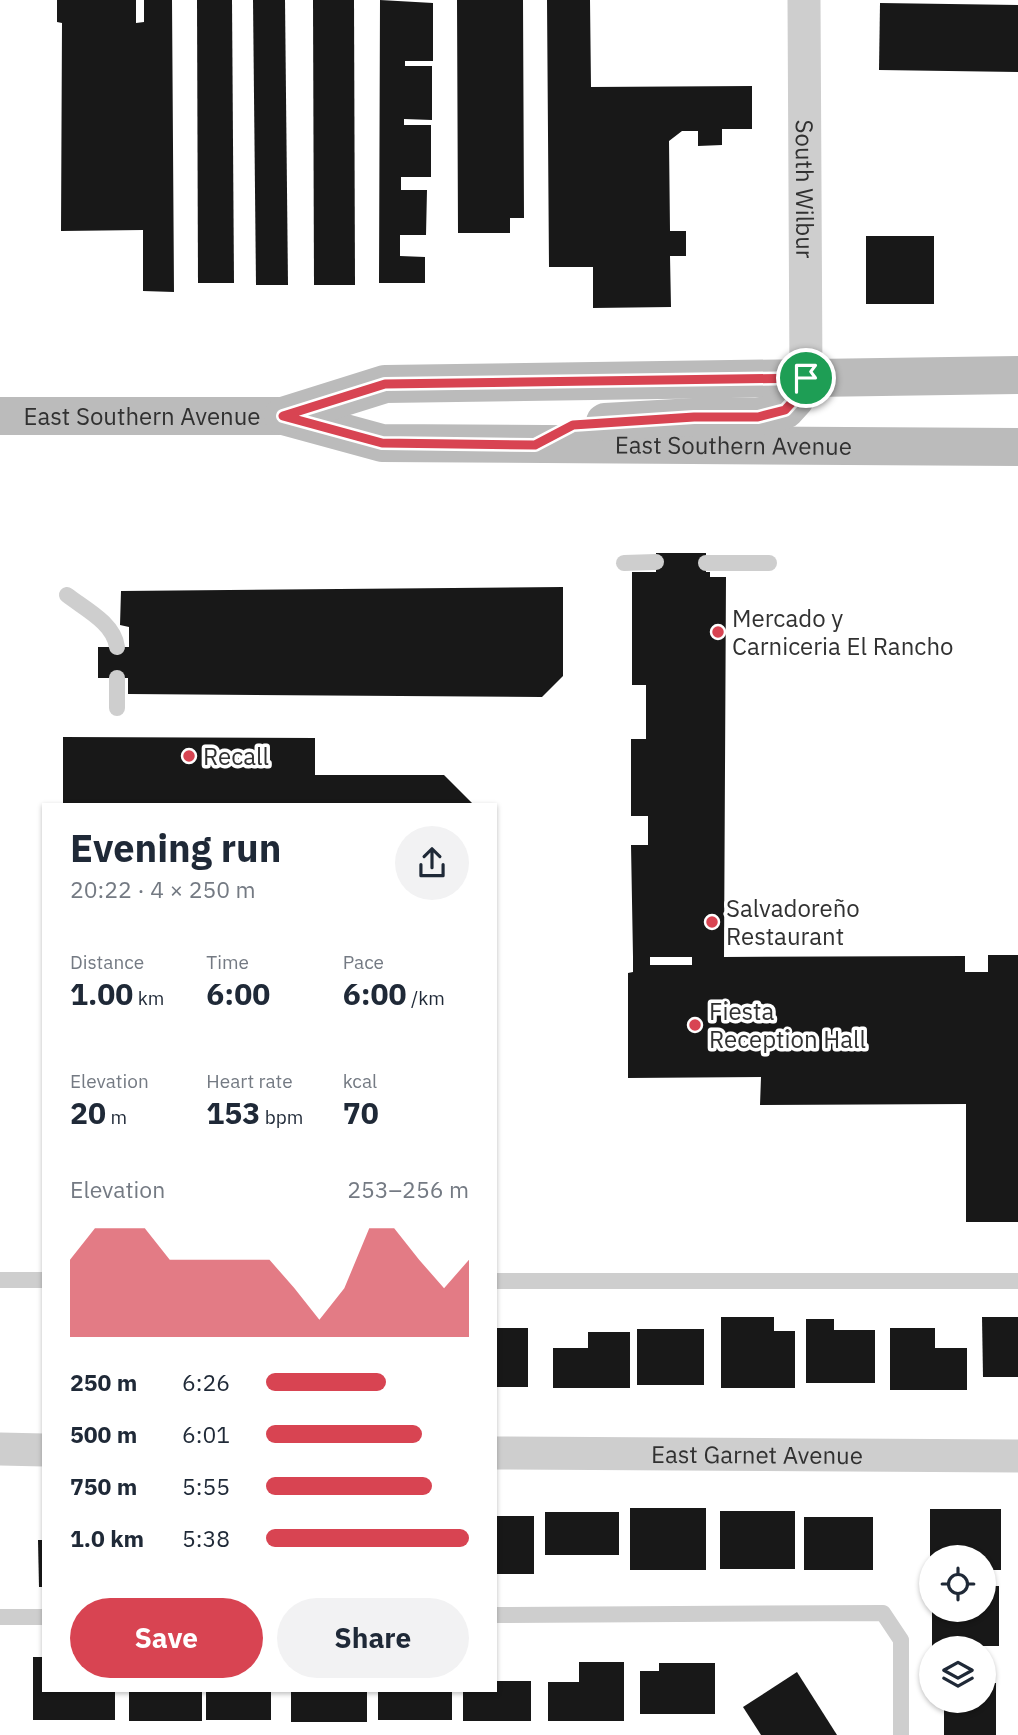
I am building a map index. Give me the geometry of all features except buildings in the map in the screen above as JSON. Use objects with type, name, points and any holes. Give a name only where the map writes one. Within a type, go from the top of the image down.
[{"type":"main road","name":"East Southern Avenue","points":[[283,416],[385,384],[1018,375]]},
{"type":"main road","points":[[535,445],[573,425],[694,417],[758,417],[785,410],[795,399],[806,378]]},
{"type":"main road","name":"East Southern Avenue","points":[[0,416],[283,416],[382,443],[1018,447]]},
{"type":"street","name":"South Wilbur","points":[[804,0],[806,378]]},
{"type":"street","points":[[0,1450],[42,1450]]},
{"type":"street","name":"East Garnet Avenue","points":[[497,1453],[1018,1456]]},
{"type":"lane","points":[[624,563],[656,562]]},
{"type":"lane","points":[[706,563],[769,563]]},
{"type":"lane","points":[[67,595],[104,624],[116,638],[117,647]]},
{"type":"lane","points":[[117,678],[117,708]]},
{"type":"lane","points":[[0,1280],[42,1280]]},
{"type":"lane","points":[[497,1281],[1018,1281]]},
{"type":"lane","points":[[497,1615],[883,1613],[901,1640],[901,1735]]},
{"type":"lane","points":[[0,1617],[42,1617]]},
{"type":"place","name":"Mercado y Carniceria El Rancho","points":[[718,632]]},
{"type":"place","name":"Recall","points":[[189,756]]},
{"type":"place","name":"Salvadoreño Restaurant","points":[[712,922]]},
{"type":"place","name":"Fiesta Reception Hall","points":[[695,1025]]},
{"type":"route","points":[[806,378],[795,399],[785,410],[758,417],[694,417],[573,425],[535,445],[382,443],[283,416],[385,384],[806,378]]}]
